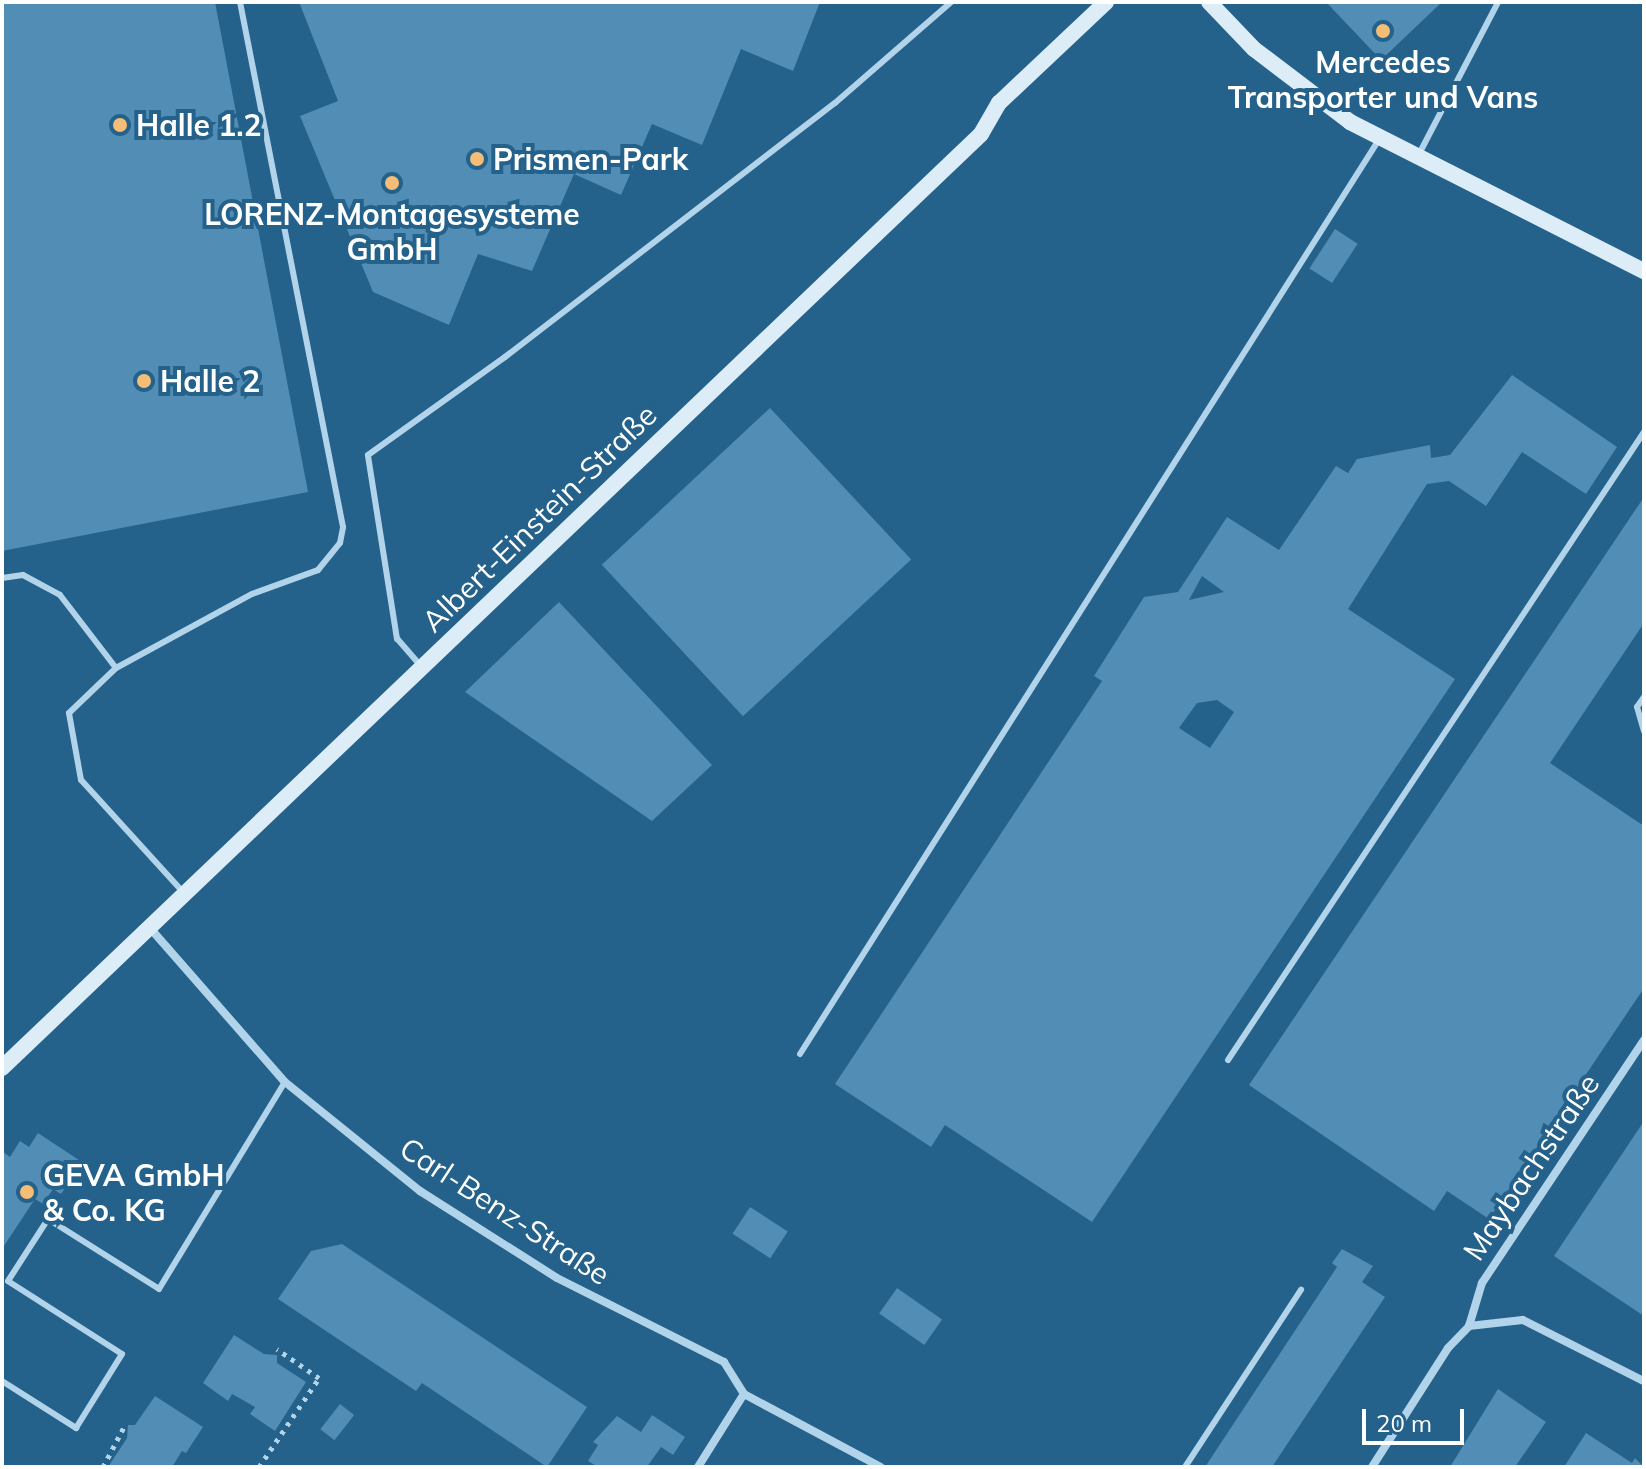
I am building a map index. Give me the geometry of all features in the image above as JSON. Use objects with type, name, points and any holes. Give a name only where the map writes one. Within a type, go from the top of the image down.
[{"type":"street","name":"Albert-Einstein-Straße","points":[[2,1068],[981,134],[999,103],[1106,2]]},
{"type":"street","points":[[1209,2],[1299,86],[1380,137],[1644,271]]},
{"type":"street","name":"Carl-Benz-Straße","points":[[150,928],[285,1082],[420,1191],[557,1278],[724,1362],[744,1394],[881,1467]]},
{"type":"street","name":"Maybachstraße","points":[[1372,1467],[1448,1348],[1469,1326],[1482,1283],[1644,1040]]},
{"type":"street","points":[[1469,1326],[1523,1320],[1644,1381]]},
{"type":"street","points":[[698,1467],[744,1394]]},
{"type":"lane","points":[[185,893],[81,780],[69,713],[116,668],[252,594],[318,570],[340,543],[335,481],[240,2]]},
{"type":"lane","points":[[423,668],[397,639],[368,455],[505,357],[835,103],[951,2]]},
{"type":"lane","points":[[1418,156],[1498,2]]},
{"type":"lane","points":[[800,1054],[1380,137]]},
{"type":"lane","points":[[1228,1060],[1644,432]]},
{"type":"lane","points":[[2,578],[23,575],[60,595],[116,668]]},
{"type":"lane","points":[[1644,697],[1637,707],[1644,731]]},
{"type":"lane","points":[[2,1381],[76,1428],[122,1354],[8,1281],[48,1219],[159,1289],[285,1082]]},
{"type":"lane","points":[[1185,1467],[1301,1290]]},
{"type":"path","points":[[259,1467],[319,1378],[277,1349]]},
{"type":"path","points":[[103,1467],[125,1425]]},
{"type":"building","points":[[2,2],[215,2],[308,492],[2,551]]},
{"type":"building","name":"Prismen-Park","points":[[299,2],[820,2],[793,71],[741,49],[702,145],[652,124],[621,195],[574,174],[532,271],[478,254],[449,325],[373,292],[300,116],[338,101]]},
{"type":"building","name":"Mercedes Transporter und Vans","points":[[1326,2],[1442,2],[1381,60]]},
{"type":"building","points":[[1335,229],[1358,244],[1332,283],[1309,268]]},
{"type":"building","points":[[1512,375],[1617,447],[1586,494],[1522,452],[1486,506],[1449,481],[1427,484],[1348,609],[1455,679],[1092,1222],[945,1125],[931,1147],[835,1084],[1102,681],[1094,676],[1144,597],[1178,592],[1227,517],[1279,550],[1336,466],[1348,473],[1357,459],[1430,445],[1431,458],[1450,455]],"holes":[[[1202,576],[1224,592],[1189,600]],[[1217,700],[1234,712],[1210,748],[1179,728],[1197,703]]]},
{"type":"building","points":[[770,408],[911,559],[743,716],[602,565]]},
{"type":"building","points":[[1644,497],[1644,623],[1550,763],[1644,826],[1644,988],[1489,1219],[1447,1191],[1434,1211],[1249,1085]]},
{"type":"building","points":[[559,602],[712,765],[652,821],[465,692]]},
{"type":"building","points":[[1644,1121],[1644,1316],[1554,1256]]},
{"type":"building","name":"GEVA GmbH & Co. KG","points":[[38,1133],[91,1168],[80,1184],[72,1179],[61,1194],[53,1189],[43,1204],[35,1199],[2,1249],[2,1151],[10,1157],[20,1141],[29,1147]]},
{"type":"building","points":[[750,1207],[788,1232],[770,1258],[733,1234]]},
{"type":"building","points":[[342,1244],[587,1407],[547,1467],[422,1383],[416,1391],[278,1299],[311,1251]]},
{"type":"building","points":[[1342,1249],[1373,1266],[1362,1282],[1385,1297],[1272,1467],[1205,1467],[1337,1267],[1332,1263]]},
{"type":"building","points":[[897,1288],[942,1320],[924,1345],[879,1313]]},
{"type":"building","points":[[234,1335],[264,1354],[277,1355],[277,1363],[306,1382],[275,1431],[250,1414],[255,1407],[232,1394],[228,1401],[203,1383]]},
{"type":"building","points":[[1498,1389],[1546,1422],[1515,1467],[1450,1467]]},
{"type":"building","points":[[155,1396],[203,1427],[186,1453],[182,1451],[172,1467],[108,1467],[127,1438],[128,1425],[135,1425]]},
{"type":"building","points":[[340,1404],[354,1415],[334,1440],[320,1429]]},
{"type":"building","points":[[652,1415],[685,1437],[673,1455],[661,1447],[647,1467],[598,1467],[588,1461],[598,1445],[593,1442],[617,1416],[641,1432]]},
{"type":"building","points":[[1586,1433],[1632,1463],[1635,1458],[1644,1467],[1564,1467]]},
{"type":"place","name":"Mercedes Transporter und Vans","points":[[1383,31]]},
{"type":"place","name":"Halle 1.2","points":[[120,125]]},
{"type":"place","name":"Prismen-Park","points":[[477,159]]},
{"type":"place","name":"LORENZ-Montagesysteme GmbH","points":[[392,183]]},
{"type":"place","name":"Halle 2","points":[[144,381]]},
{"type":"place","name":"GEVA GmbH & Co. KG","points":[[27,1192]]}]
